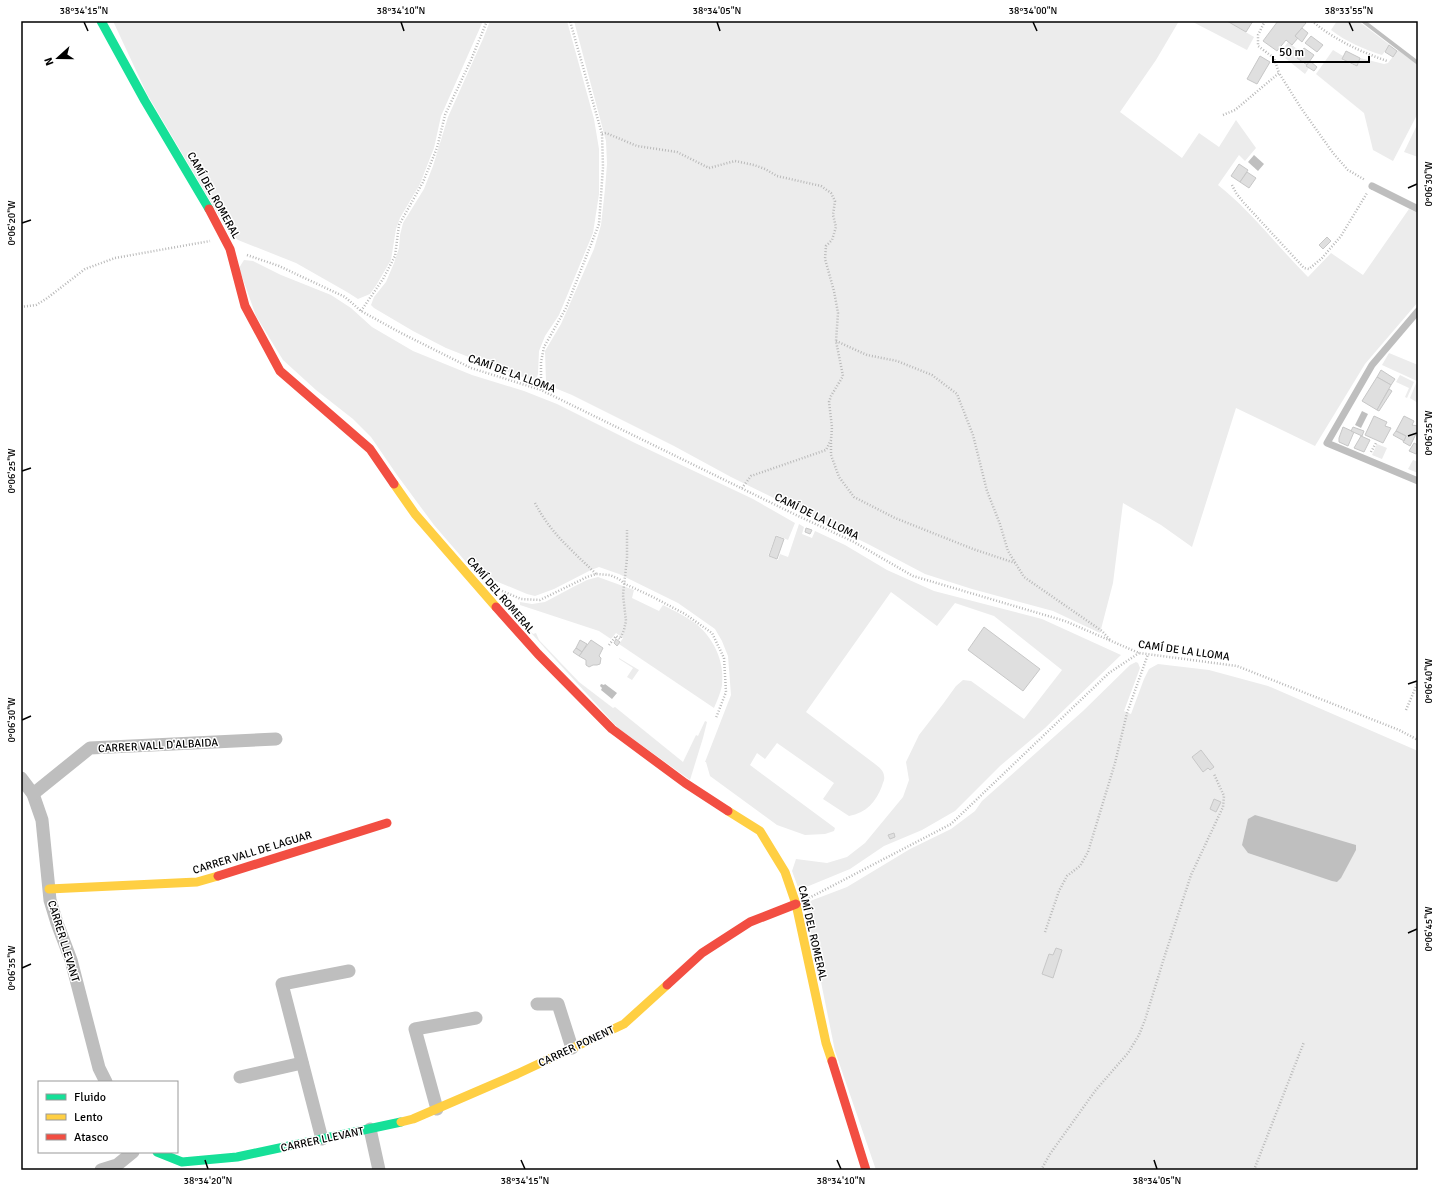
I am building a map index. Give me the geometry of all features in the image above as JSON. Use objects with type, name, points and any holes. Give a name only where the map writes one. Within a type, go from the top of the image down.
[{"type":"street","name":"CAMÍ DEL ROMERAL","points":[[100,21],[145,101],[200,192],[230,249],[245,306],[280,371],[370,449],[415,514],[480,590],[538,654],[612,728],[685,783],[760,831],[785,872],[796,904],[826,1043],[866,1170]]},
{"type":"street","name":"CARRER VALL D'ALBAIDA","points":[[32,794],[90,748],[276,739]]},
{"type":"street","name":"CARRER LLEVANT","points":[[21,778],[32,794],[42,820],[50,900],[71,960],[99,1068],[106,1081]]},
{"type":"street","name":"CARRER VALL DE LAGUAR","points":[[49,890],[197,882],[387,823]]},
{"type":"street","name":"CARRER PONENT","points":[[370,1129],[413,1119],[624,1024],[702,953],[750,922],[796,904]]},
{"type":"street","points":[[322,1139],[282,984],[349,971]]},
{"type":"street","points":[[538,1004],[558,1004],[572,1048]]},
{"type":"street","points":[[437,1109],[415,1029],[476,1018]]},
{"type":"street","points":[[240,1077],[302,1063]]},
{"type":"street","name":"CARRER LLEVANT","points":[[160,1153],[182,1162],[237,1157],[370,1129]]},
{"type":"street","points":[[370,1129],[378,1170]]},
{"type":"street","points":[[101,1170],[117,1165],[131,1153]]},
{"type":"lane","points":[[1372,186],[1418,209]]},
{"type":"lane","points":[[1418,311],[1372,365],[1328,443],[1418,481]]},
{"type":"path","points":[[361,311],[395,256],[399,225],[424,182],[437,148],[445,114],[471,60],[487,21]]},
{"type":"path","points":[[541,390],[544,347],[566,308],[598,224],[603,167],[602,134],[570,21]]},
{"type":"path","points":[[1232,185],[1236,194],[1244,203],[1304,268],[1309,269],[1322,258],[1341,236],[1372,186],[1348,170],[1301,108],[1280,73],[1274,58],[1258,46],[1258,36],[1265,21]]},
{"type":"path","points":[[1312,21],[1320,28],[1355,48],[1387,61]]},
{"type":"path","points":[[1222,115],[1235,110],[1280,73]]},
{"type":"path","points":[[602,134],[606,133],[637,146],[677,152],[709,168],[735,161],[754,165],[765,169],[776,176],[821,186],[831,192],[835,201],[833,215],[836,228],[832,240],[826,246],[825,259],[834,290],[838,313],[836,341],[843,376],[831,396],[830,402],[832,427],[831,455],[839,477],[854,497],[895,518],[973,549],[1015,563]]},
{"type":"path","name":"CAMÍ DE LA LLOMA","points":[[21,307],[36,305],[85,269],[115,258],[212,241],[286,269],[345,297],[361,311],[471,368],[541,390],[854,542],[913,576],[1065,621],[1139,653],[1237,666],[1399,730],[1418,740]]},
{"type":"path","points":[[836,341],[867,355],[897,361],[932,375],[957,394],[972,434],[987,491],[1000,524],[1008,551],[1015,563],[1024,577],[1102,631],[1111,642]]},
{"type":"path","points":[[742,488],[751,476],[826,450],[831,440]]},
{"type":"path","points":[[535,504],[541,516],[554,533],[596,574]]},
{"type":"path","points":[[609,645],[616,636],[620,639],[626,621],[623,595],[625,584],[627,530]]},
{"type":"path","points":[[480,590],[496,589],[521,599],[540,600],[568,585],[596,574],[610,575],[685,614],[712,633],[724,658],[726,692],[716,718]]},
{"type":"path","points":[[796,904],[951,824],[1109,673],[1139,653]]},
{"type":"path","points":[[1046,932],[1059,891],[1067,876],[1080,866],[1088,852],[1115,763],[1127,712],[1148,654]]},
{"type":"path","points":[[1406,710],[1418,682]]},
{"type":"path","points":[[1041,1170],[1050,1154],[1095,1091],[1128,1053],[1139,1035],[1191,876],[1223,807],[1224,796],[1214,774]]},
{"type":"path","points":[[1254,1170],[1304,1042]]},
{"type":"shaded area","points":[[113,21],[483,21],[441,116],[434,148],[420,184],[400,218],[396,229],[391,260],[370,294],[358,299],[296,263],[238,240],[228,231],[147,94]]},
{"type":"shaded area","points":[[490,21],[567,21],[594,119],[599,149],[599,194],[593,233],[559,315],[545,336],[539,351],[538,374],[536,380],[528,379],[499,369],[446,348],[413,331],[371,305],[374,297],[386,282],[394,263],[399,248],[403,223],[424,189],[433,166],[448,117]]},
{"type":"shaded area","points":[[574,21],[1179,21],[1156,60],[1120,112],[1182,158],[1199,133],[1219,147],[1236,120],[1256,148],[1245,161],[1239,155],[1218,185],[1253,217],[1308,277],[1331,253],[1363,275],[1409,209],[1418,213],[1418,302],[1365,364],[1315,446],[1236,408],[1192,547],[1161,525],[1123,503],[1113,583],[1100,633],[1053,611],[972,589],[925,574],[868,544],[731,477],[674,446],[572,395],[550,386],[546,382],[545,351],[561,324],[594,249],[601,225],[607,164],[606,141]]},
{"type":"shaded area","points":[[1191,21],[1227,21],[1254,37],[1247,50]]},
{"type":"shaded area","points":[[1337,21],[1358,21],[1390,45],[1382,55],[1355,45],[1331,30]]},
{"type":"shaded area","points":[[1288,42],[1301,52],[1297,58],[1309,68],[1305,74],[1285,58],[1288,55],[1282,50]]},
{"type":"shaded area","points":[[1333,50],[1343,56],[1342,60],[1356,66],[1360,58],[1384,64],[1388,63],[1398,50],[1418,65],[1418,113],[1393,161],[1373,150],[1364,113],[1316,74]]},
{"type":"shaded area","points":[[1418,123],[1418,157],[1404,152]]},
{"type":"shaded area","points":[[1254,155],[1264,164],[1258,171],[1248,162]]},
{"type":"shaded area","points":[[244,260],[253,261],[281,275],[331,295],[351,308],[372,327],[413,351],[472,375],[524,391],[557,404],[753,499],[795,523],[788,540],[776,535],[768,556],[778,560],[780,554],[788,557],[799,524],[804,527],[802,534],[812,538],[815,531],[845,545],[887,570],[934,591],[1042,619],[1121,655],[1045,728],[1000,766],[955,811],[922,830],[884,846],[850,869],[799,890],[792,871],[796,859],[827,863],[847,857],[865,843],[903,797],[909,780],[906,762],[919,735],[956,686],[963,680],[971,681],[1024,719],[1062,670],[994,616],[955,603],[937,626],[891,592],[806,712],[881,769],[884,774],[884,779],[880,792],[870,806],[855,815],[849,816],[823,799],[834,783],[777,743],[765,759],[757,753],[750,765],[835,828],[834,831],[825,834],[805,835],[777,825],[710,776],[705,762],[731,695],[728,656],[715,629],[678,603],[619,574],[599,567],[554,589],[535,596],[486,577],[474,565],[472,569],[434,525],[371,437],[353,419],[316,390],[283,360],[256,316],[239,268]]},
{"type":"shaded area","points":[[1389,353],[1418,365],[1418,403],[1410,398],[1417,381],[1382,365]]},
{"type":"shaded area","points":[[1400,375],[1414,382],[1407,398],[1405,397],[1409,388],[1396,382]]},
{"type":"shaded area","points":[[1362,411],[1368,414],[1361,428],[1355,425]]},
{"type":"shaded area","points":[[1377,444],[1387,448],[1382,459],[1372,455]]},
{"type":"shaded area","points":[[1413,460],[1418,462],[1418,473],[1408,469]]},
{"type":"shaded area","points":[[598,577],[634,590],[632,598],[659,611],[663,605],[675,611],[695,623],[707,635],[716,650],[722,667],[721,691],[714,708],[619,644],[623,638],[616,633],[611,639],[599,631],[520,605],[520,602],[532,604],[545,602],[587,580]]},
{"type":"shaded area","points":[[512,612],[533,634],[536,633],[539,640],[579,682],[613,708],[615,707],[683,762],[696,735],[698,736],[705,721],[707,722],[690,780],[618,728]]},
{"type":"shaded area","points":[[619,658],[639,670],[632,680],[627,677],[633,668]]},
{"type":"shaded area","points":[[1136,662],[1140,668],[1124,711],[1131,714],[1149,669],[1158,664],[1209,670],[1268,686],[1418,751],[1418,1170],[876,1170],[835,1051],[805,903],[847,887],[910,849],[951,829],[975,811],[982,801],[1083,711],[1130,665]]},
{"type":"shaded area","points":[[601,684],[605,684],[617,693],[612,699],[601,690]]},
{"type":"shaded area","points":[[1255,815],[1356,845],[1356,850],[1341,878],[1337,882],[1248,853],[1242,845],[1248,819]]},
{"type":"building","points":[[1227,21],[1253,21],[1246,32]]},
{"type":"building","points":[[1278,21],[1304,21],[1306,23],[1295,36],[1298,38],[1292,45],[1286,40],[1277,51],[1263,41]]},
{"type":"building","points":[[1302,28],[1308,33],[1302,42],[1295,36]]},
{"type":"building","points":[[1311,36],[1323,45],[1317,52],[1305,43]]},
{"type":"building","points":[[1389,45],[1397,51],[1393,57],[1385,52]]},
{"type":"building","points":[[1304,48],[1314,55],[1307,65],[1297,58]]},
{"type":"building","points":[[1346,51],[1360,58],[1357,66],[1342,59]]},
{"type":"building","points":[[1260,56],[1270,62],[1257,84],[1247,79]]},
{"type":"building","points":[[1310,61],[1317,67],[1314,71],[1306,66]]},
{"type":"building","points":[[1239,164],[1248,170],[1240,182],[1231,176]]},
{"type":"building","points":[[1247,172],[1256,178],[1249,188],[1240,182]]},
{"type":"building","points":[[1327,237],[1331,241],[1323,249],[1319,245]]},
{"type":"building","points":[[1381,370],[1395,379],[1391,385],[1377,377]]},
{"type":"building","points":[[1377,377],[1391,385],[1377,410],[1362,401]]},
{"type":"building","points":[[1389,389],[1392,391],[1379,411],[1377,410]]},
{"type":"building","points":[[1374,416],[1387,422],[1385,426],[1391,428],[1383,443],[1365,435]]},
{"type":"building","points":[[1404,416],[1414,421],[1412,425],[1418,426],[1418,430],[1410,446],[1403,442],[1406,436],[1396,431]]},
{"type":"building","points":[[1343,427],[1354,432],[1348,446],[1339,442]]},
{"type":"building","points":[[1353,427],[1364,431],[1362,436],[1351,431]]},
{"type":"building","points":[[1396,431],[1406,436],[1404,441],[1393,435]]},
{"type":"building","points":[[1361,436],[1370,440],[1364,452],[1354,448]]},
{"type":"building","points":[[1414,443],[1418,445],[1416,454],[1409,451]]},
{"type":"building","points":[[806,528],[812,530],[810,534],[805,532]]},
{"type":"building","points":[[776,536],[784,539],[777,559],[769,556]]},
{"type":"building","points":[[984,627],[1040,669],[1023,691],[968,650]]},
{"type":"building","points":[[616,639],[620,642],[617,646],[614,643]]},
{"type":"building","points":[[580,640],[587,644],[582,652],[576,648]]},
{"type":"building","points":[[591,640],[603,648],[599,656],[601,658],[600,664],[589,667],[586,665],[586,660],[579,656]]},
{"type":"building","points":[[576,648],[582,652],[579,656],[573,652]]},
{"type":"building","points":[[1201,750],[1214,767],[1210,770],[1208,768],[1203,772],[1192,757]]},
{"type":"building","points":[[1214,799],[1221,802],[1216,812],[1210,809]]},
{"type":"building","points":[[894,833],[895,837],[890,839],[888,835]]},
{"type":"building","points":[[1056,948],[1062,950],[1053,978],[1042,974],[1049,954],[1053,955]]},
{"type":"waterway","points":[[1363,21],[1418,63]]},
{"type":"traffic: fast","points":[[101,21],[145,101],[209,209]]},
{"type":"traffic: fast","points":[[160,1153],[182,1162],[237,1157],[401,1122]]},
{"type":"traffic: slow","points":[[394,484],[415,514],[496,607]]},
{"type":"traffic: slow","points":[[728,811],[760,831],[785,872],[796,904],[826,1043],[832,1061]]},
{"type":"traffic: slow","points":[[49,889],[197,882],[218,876]]},
{"type":"traffic: slow","points":[[401,1122],[413,1119],[517,1074],[624,1024],[667,985]]},
{"type":"traffic: jam","points":[[209,209],[230,249],[245,306],[280,371],[370,449],[394,484]]},
{"type":"traffic: jam","points":[[496,607],[538,654],[612,729],[685,783],[728,811]]},
{"type":"traffic: jam","points":[[218,876],[387,823]]},
{"type":"traffic: jam","points":[[667,985],[702,953],[750,922],[796,904]]},
{"type":"traffic: jam","points":[[832,1061],[866,1170]]}]
